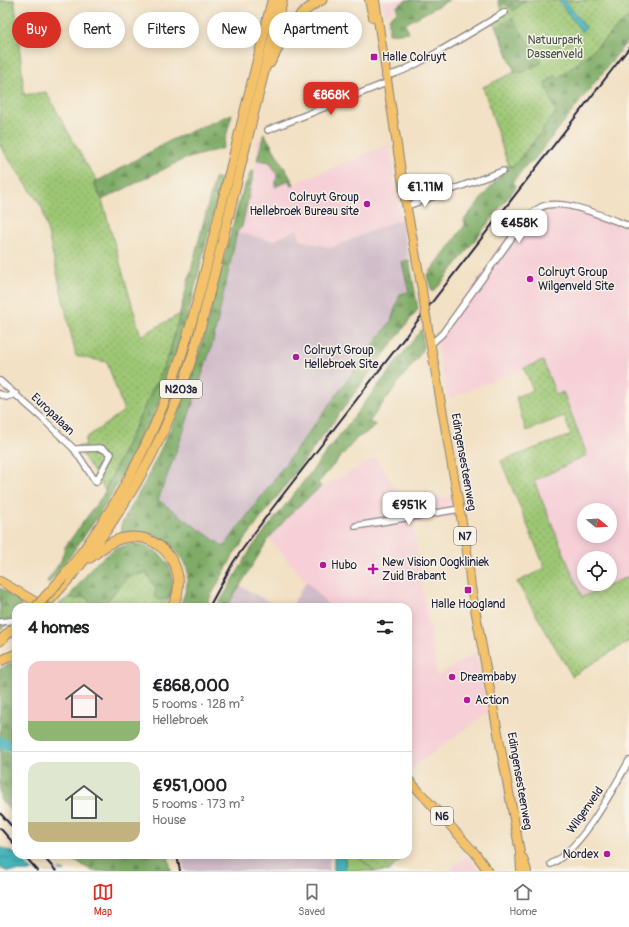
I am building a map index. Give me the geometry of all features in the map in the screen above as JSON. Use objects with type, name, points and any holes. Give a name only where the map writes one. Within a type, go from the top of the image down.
[{"type":"highway","points":[[272,12],[273,0]]},
{"type":"highway","points":[[277,12],[282,0]]},
{"type":"highway","points":[[262,77],[285,33],[302,13],[322,0]]},
{"type":"highway","name":"N203a","points":[[47,603],[65,579],[125,486],[167,396],[180,360],[204,277],[269,34]]},
{"type":"highway","name":"N203a","points":[[40,603],[81,565],[133,490],[150,458],[177,399],[200,328],[262,77],[269,38]]},
{"type":"highway","points":[[81,565],[113,541],[137,536],[150,540],[166,550],[177,569],[179,581],[178,596],[174,603]]},
{"type":"highway","points":[[0,641],[12,630]]},
{"type":"highway","points":[[0,648],[12,638]]},
{"type":"highway","points":[[0,661],[12,656]]},
{"type":"main road","name":"Edingensesteenweg","points":[[369,0],[386,79]]},
{"type":"main road","name":"Edingensesteenweg","points":[[375,0],[386,79],[460,509],[473,594],[520,852],[526,870]]},
{"type":"main road","points":[[0,581],[37,603]]},
{"type":"main road","name":"N6","points":[[412,784],[486,867],[492,871]]},
{"type":"street","points":[[268,130],[397,74],[471,34],[505,12]]},
{"type":"street","points":[[407,206],[502,171]]},
{"type":"street","points":[[431,344],[442,334],[524,221],[540,207],[548,205],[568,205],[629,226]]},
{"type":"street","name":"Europalaan","points":[[0,381],[16,394],[74,449],[96,482],[111,454],[101,448],[74,449]]},
{"type":"street","name":"Europalaan","points":[[0,394],[6,397],[16,394]]},
{"type":"street","points":[[356,526],[460,509]]},
{"type":"street","points":[[0,622],[12,620]]},
{"type":"street","name":"Wilgenveld","points":[[551,864],[568,851],[595,819],[629,761]]},
{"type":"shaded area","points":[[382,0],[406,0],[385,15]]},
{"type":"shaded area","points":[[264,133],[294,184],[389,144],[401,219],[331,248],[301,240],[297,229],[273,241],[237,232],[257,160],[257,142]]},
{"type":"shaded area","points":[[554,209],[567,209],[629,229],[629,576],[617,582],[617,551],[577,551],[577,586],[534,480],[587,455],[563,393],[557,395],[543,361],[448,399],[437,349],[439,334],[525,214],[534,222]]},
{"type":"shaded area","points":[[401,219],[409,260],[402,262],[409,292],[400,294],[391,321],[224,547],[158,501],[182,436],[213,342],[237,232],[273,241],[297,229],[301,240],[331,248]]},
{"type":"shaded area","points":[[376,458],[403,501],[451,497],[453,517],[412,524],[437,676],[476,652],[488,712],[412,768],[412,603],[293,603],[306,581],[269,538],[294,510],[321,487]]},
{"type":"shaded area","points":[[307,581],[326,603],[293,603]]},
{"type":"shaded area","points":[[240,586],[271,603],[229,603]]},
{"type":"shaded area","points":[[579,591],[597,591],[582,598]]},
{"type":"shaded area","points":[[466,856],[478,871],[448,871]]},
{"type":"shaded area","points":[[182,859],[330,859],[328,871],[185,871]]},
{"type":"green space","points":[[0,0],[14,0],[16,12],[12,12],[12,48],[20,48],[24,95],[46,92],[86,164],[98,181],[94,183],[102,200],[141,336],[180,314],[169,355],[105,490],[77,446],[85,446],[86,438],[124,411],[107,362],[76,356],[42,207],[0,146]]},
{"type":"green space","points":[[407,0],[449,0],[405,24],[409,32],[389,34],[389,18],[397,12],[397,6]]},
{"type":"green space","name":"Natuurpark Dassenveld","points":[[498,0],[629,0],[629,29],[511,174],[483,87],[515,72],[494,21],[502,10]]},
{"type":"green space","points":[[498,0],[527,0],[513,11],[505,3],[500,5]]},
{"type":"green space","points":[[629,16],[629,39],[533,161],[528,163],[513,181],[516,187],[440,285],[432,292],[427,276],[465,225],[464,220],[508,166],[514,166],[556,113],[545,83],[555,76],[560,77],[569,70],[596,48]]},
{"type":"green space","points":[[512,18],[542,62],[524,72],[515,72],[497,28]]},
{"type":"green space","points":[[232,114],[223,148],[182,160],[102,200],[94,183],[173,139]]},
{"type":"green space","points":[[264,133],[294,184],[291,186],[289,180],[275,187],[277,175],[270,162],[257,160]]},
{"type":"green space","points":[[251,171],[254,171],[242,227],[237,232],[213,342],[182,436],[158,500],[224,547],[391,321],[400,294],[409,292],[402,262],[409,260],[418,309],[234,554],[207,603],[181,603],[188,581],[186,565],[183,559],[174,549],[162,541],[141,533],[122,532],[121,525],[145,482],[178,413],[201,346],[240,198]]},
{"type":"green space","points":[[215,178],[222,179],[175,364],[163,395],[140,446],[101,512],[61,569],[48,584],[47,581],[61,561],[65,547],[103,495],[169,355]]},
{"type":"green space","points":[[422,329],[423,350],[369,422],[376,425],[371,430],[357,438],[318,483],[321,487],[294,510],[269,538],[229,603],[219,603],[251,549]]},
{"type":"green space","points":[[543,361],[556,395],[563,392],[587,455],[534,481],[577,585],[577,591],[580,591],[582,597],[595,591],[617,591],[617,581],[629,576],[629,641],[572,676],[517,582],[545,568],[501,461],[571,435],[564,416],[526,431],[516,397],[533,390],[524,368]]},
{"type":"green space","points":[[133,543],[152,549],[160,555],[166,561],[173,577],[170,598],[160,600],[155,597],[156,588],[146,573],[128,576],[105,603],[89,603],[86,596],[77,599],[69,597],[94,565],[114,549]]},
{"type":"green space","points":[[147,573],[157,588],[160,600],[170,598],[167,603],[105,603],[128,576]]},
{"type":"green space","points":[[0,588],[18,598],[20,603],[12,603],[12,619],[0,630]]},
{"type":"green space","points":[[86,596],[89,603],[60,603],[69,597],[77,599]]},
{"type":"green space","points":[[12,662],[12,744],[0,740],[0,669]]},
{"type":"green space","points":[[0,748],[12,756],[12,812],[0,799]]},
{"type":"green space","points":[[71,859],[169,859],[171,871],[93,871]]},
{"type":"green space","points":[[345,859],[360,859],[374,871],[345,871]]},
{"type":"green space","points":[[360,859],[402,859],[388,871],[374,871]]},
{"type":"water","points":[[558,0],[565,0],[586,28],[582,32]]},
{"type":"water","points":[[0,847],[12,852],[12,859],[27,859],[65,871],[7,871],[0,868]]},
{"type":"water","points":[[334,859],[345,859],[345,871],[334,871]]},
{"type":"pier","points":[[22,859],[32,859],[56,866],[61,871],[33,871]]},
{"type":"waterway","points":[[0,742],[12,746]]},
{"type":"railway","points":[[211,603],[234,561],[271,510],[629,48]]},
{"type":"railway","points":[[0,813],[12,826]]},
{"type":"railway","points":[[0,828],[12,842]]},
{"type":"railway","points":[[28,859],[38,871]]},
{"type":"railway","points":[[46,859],[56,871]]},
{"type":"railway","points":[[178,859],[180,871]]},
{"type":"place","name":"Halle Colruyt","points":[[374,57]]},
{"type":"place","name":"Colruyt Group Hellebroek Bureau site","points":[[367,204]]},
{"type":"place","name":"Colruyt Group Wilgenveld Site","points":[[530,279]]},
{"type":"place","name":"Colruyt Group Hellebroek Site","points":[[296,357]]},
{"type":"place","name":"Hubo","points":[[323,565]]},
{"type":"place","name":"New Vision Oogkliniek Zuid Brabant","points":[[373,569]]},
{"type":"place","name":"Halle Hoogland","points":[[468,590]]},
{"type":"place","name":"Dreambaby","points":[[452,677]]},
{"type":"place","name":"Action","points":[[467,700]]},
{"type":"place","name":"Nordex","points":[[607,854]]}]
